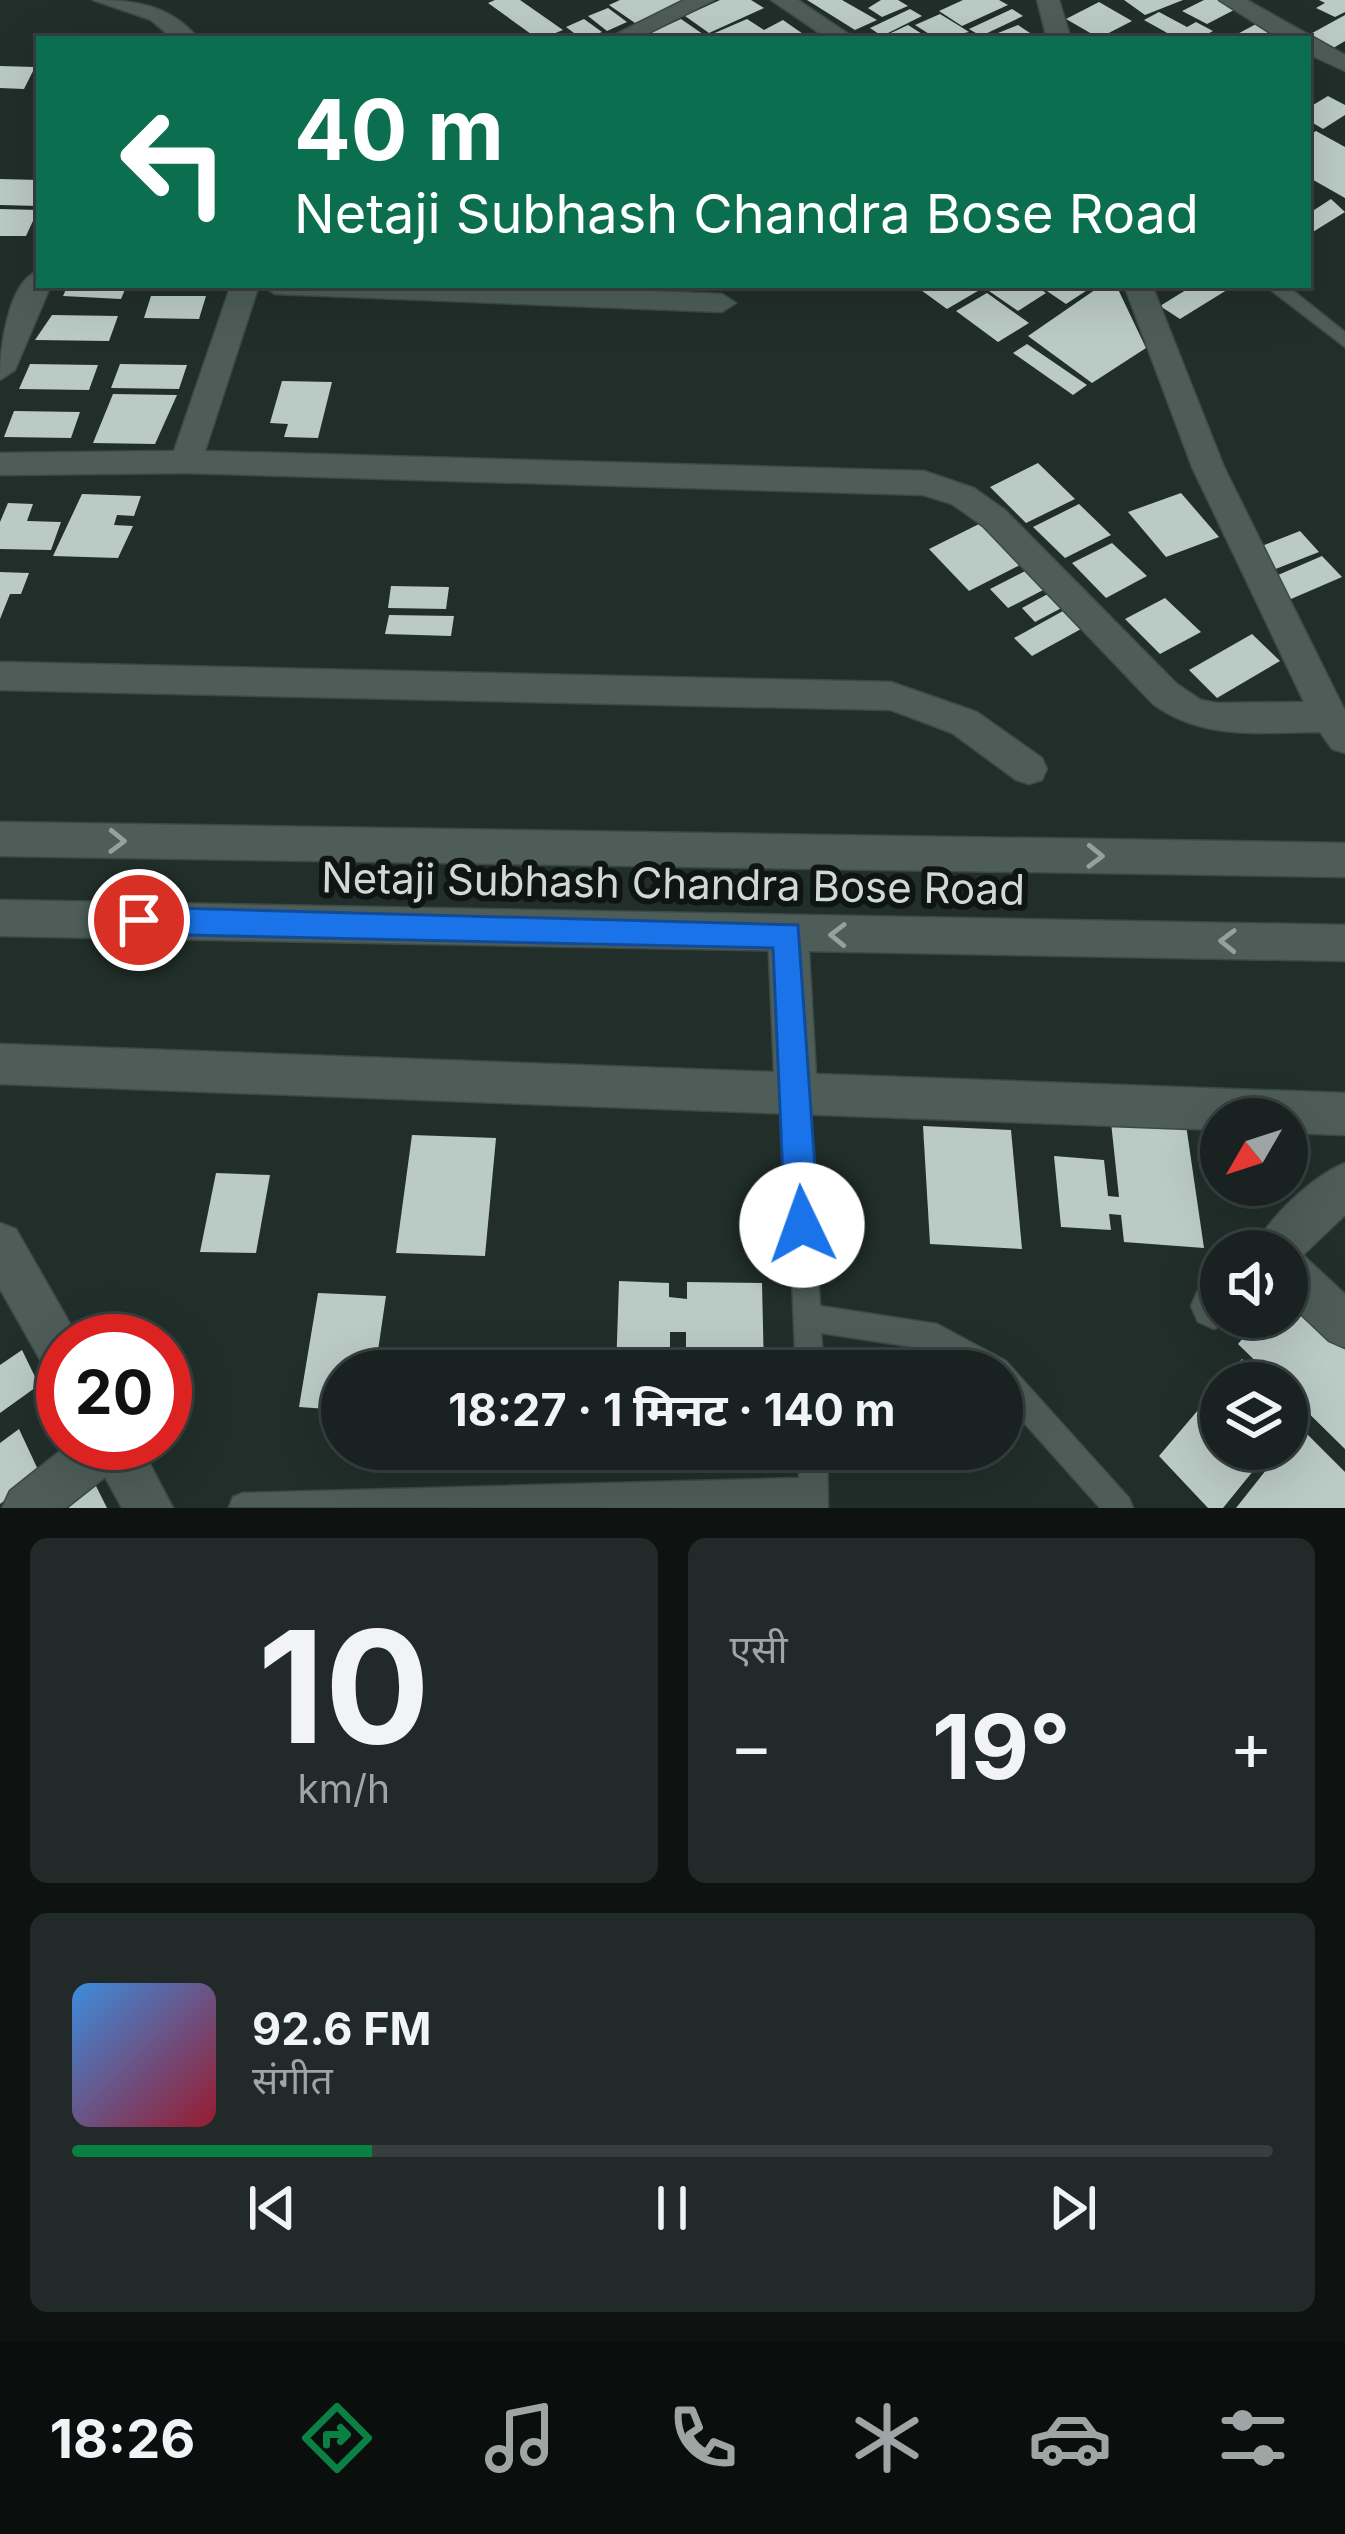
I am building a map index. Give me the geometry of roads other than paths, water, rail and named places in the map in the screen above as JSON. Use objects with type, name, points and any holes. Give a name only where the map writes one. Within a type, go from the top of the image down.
[{"type":"street","points":[[104,0],[159,16],[183,36]]},
{"type":"street","points":[[625,36],[703,0]]},
{"type":"street","points":[[782,0],[839,36]]},
{"type":"street","points":[[1048,0],[1058,36]]},
{"type":"street","points":[[1230,0],[1292,36]]},
{"type":"street","points":[[149,36],[159,16]]},
{"type":"street","points":[[1311,47],[1345,64]]},
{"type":"street","points":[[186,463],[244,288]]},
{"type":"street","points":[[392,288],[722,303],[702,288]]},
{"type":"street","points":[[1139,288],[1208,467],[1337,728]]},
{"type":"street","points":[[0,370],[23,294]]},
{"type":"street","points":[[0,464],[186,463],[925,483],[963,496],[994,518],[1165,694],[1192,713],[1337,728]]},
{"type":"street","points":[[0,676],[891,696],[938,706],[982,731],[1029,769]]},
{"type":"street","name":"Netaji Subhash Chandra Bose Road","points":[[0,839],[1345,860]]},
{"type":"street","name":"Netaji Subhash Chandra Bose Road","points":[[0,917],[1345,943]]},
{"type":"street","points":[[788,934],[796,1097]]},
{"type":"street","points":[[0,1064],[1345,1114]]},
{"type":"street","points":[[1297,1230],[1345,1184]]},
{"type":"street","points":[[0,1245],[39,1314]]},
{"type":"street","points":[[1308,1290],[1345,1325]]},
{"type":"street","points":[[26,1508],[76,1470]]},
{"type":"street","points":[[126,1470],[148,1508]]},
{"type":"lane","points":[[1279,288],[1345,341]]},
{"type":"lane","points":[[796,1097],[809,1350]]},
{"type":"lane","points":[[808,1318],[937,1336],[961,1350]]},
{"type":"lane","points":[[1023,1401],[1119,1508]]},
{"type":"lane","points":[[243,1508],[814,1500],[813,1470]]}]
